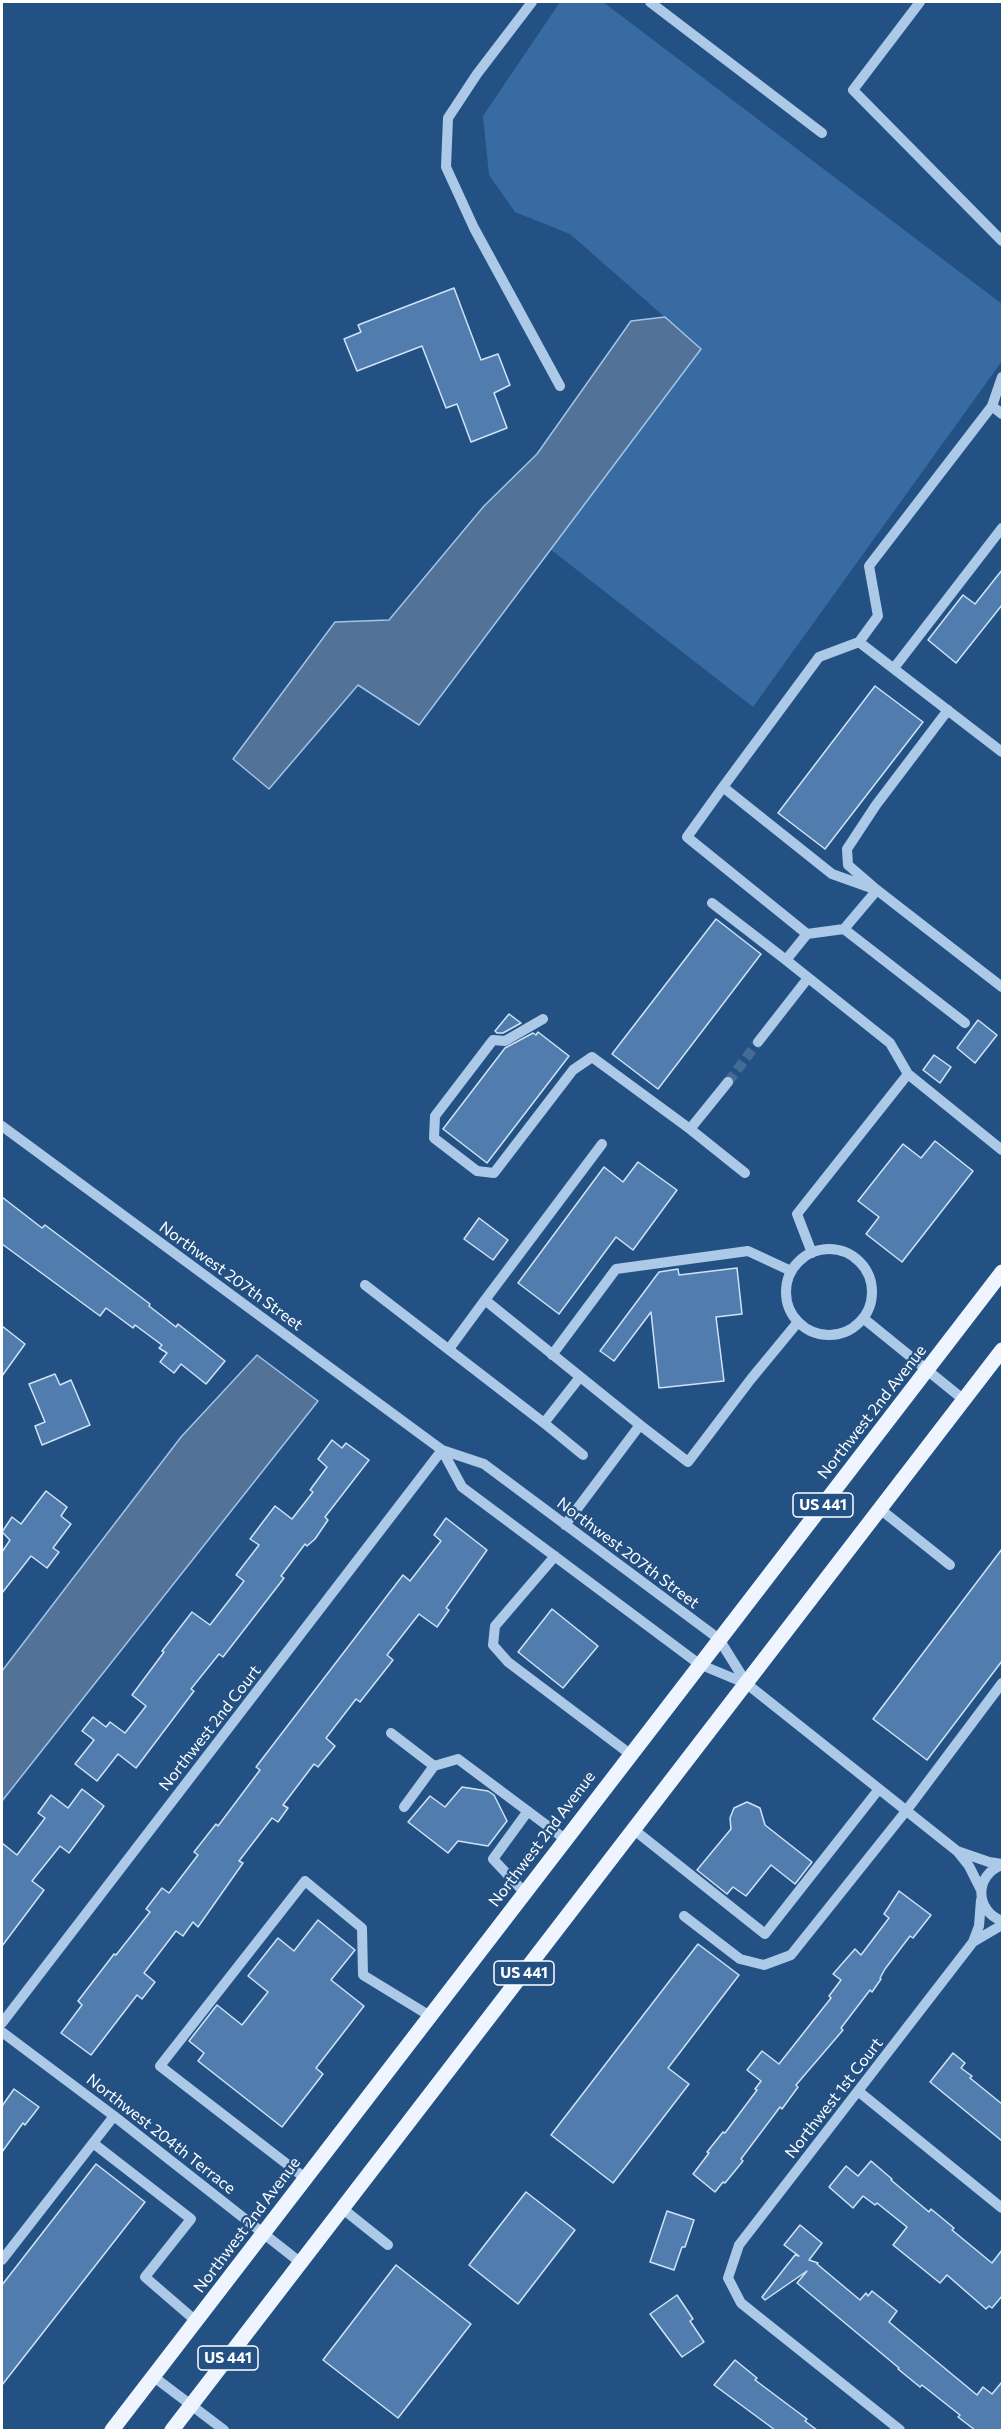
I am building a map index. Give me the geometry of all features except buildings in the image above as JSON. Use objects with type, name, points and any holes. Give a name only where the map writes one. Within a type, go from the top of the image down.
[{"type":"main road","name":"Northwest 2nd Avenue","points":[[112,2430],[1002,1272]]},
{"type":"main road","name":"US 441","points":[[172,2430],[1002,1350]]},
{"type":"street","points":[[532,2],[477,74],[448,118],[446,167],[474,228],[560,386]]},
{"type":"street","points":[[650,2],[822,133]]},
{"type":"street","points":[[920,2],[853,90],[1002,241]]},
{"type":"street","points":[[807,934],[687,837],[819,657],[859,642],[878,616],[869,566],[992,406],[1002,378]]},
{"type":"street","points":[[992,406],[1002,414]]},
{"type":"street","points":[[894,668],[1002,528]]},
{"type":"street","points":[[859,642],[1002,752]]},
{"type":"street","points":[[948,710],[876,805],[847,849],[848,865],[1002,987]]},
{"type":"street","points":[[723,787],[832,874],[877,890]]},
{"type":"street","points":[[786,960],[807,934],[844,929],[877,890]]},
{"type":"street","points":[[712,903],[890,1043],[908,1074],[1002,1150]]},
{"type":"street","points":[[844,929],[965,1023]]},
{"type":"street","points":[[758,1042],[808,978]]},
{"type":"street","points":[[543,1019],[505,1041],[493,1041],[435,1116],[434,1138],[477,1171],[494,1173],[573,1070],[592,1057],[745,1173]]},
{"type":"street","points":[[812,1252],[797,1214],[908,1074]]},
{"type":"street","points":[[690,1130],[728,1082]]},
{"type":"street","name":"Northwest 207th Street","points":[[2,1126],[442,1450],[484,1464],[719,1639],[747,1684]]},
{"type":"street","points":[[448,1349],[602,1144]]},
{"type":"street","points":[[826,1249],[841,1251],[854,1257],[864,1268],[870,1281],[872,1296],[863,1318],[849,1330],[823,1335],[809,1330],[798,1322],[790,1311],[787,1284],[791,1271],[800,1260],[812,1252],[826,1249]]},
{"type":"street","points":[[552,1355],[616,1269],[748,1251],[791,1271]]},
{"type":"street","points":[[365,1285],[583,1455]]},
{"type":"street","points":[[485,1300],[688,1462],[798,1322]]},
{"type":"street","points":[[863,1318],[964,1400]]},
{"type":"street","points":[[543,1424],[580,1377]]},
{"type":"street","points":[[566,1525],[640,1425]]},
{"type":"street","name":"Northwest 207th Street","points":[[442,1450],[462,1487],[699,1664],[747,1684],[957,1851],[969,1866],[985,1909],[1002,1923]]},
{"type":"street","name":"Northwest 2nd Court","points":[[2,2023],[442,1450]]},
{"type":"street","points":[[880,1509],[950,1565]]},
{"type":"street","points":[[555,1556],[495,1626],[493,1645],[507,1662],[630,1754]]},
{"type":"street","points":[[684,1916],[740,1959],[764,1965],[791,1955],[906,1811],[1002,1683]]},
{"type":"street","points":[[391,1732],[434,1767]]},
{"type":"street","points":[[404,1807],[434,1767],[458,1759],[565,1839]]},
{"type":"street","points":[[633,1829],[765,1934],[879,1789]]},
{"type":"street","points":[[524,1893],[493,1859],[528,1811]]},
{"type":"street","name":"Northwest 207th Street","points":[[957,1851],[1002,1864]]},
{"type":"street","points":[[981,1895],[983,1881],[988,1873],[1002,1864]]},
{"type":"street","points":[[305,2178],[160,2066],[305,1881],[362,1928],[363,1975],[430,2016]]},
{"type":"street","name":"Northwest 1st Court","points":[[900,2430],[741,2303],[728,2278],[739,2245],[973,1942],[979,1926],[981,1895]]},
{"type":"street","name":"Northwest 1st Court","points":[[973,1942],[1002,1923]]},
{"type":"street","name":"Northwest 204th Terrace","points":[[2,2032],[301,2262]]},
{"type":"street","points":[[858,2091],[1002,2208]]},
{"type":"street","points":[[2,2260],[114,2116]]},
{"type":"street","points":[[93,2143],[191,2219],[145,2277],[196,2321]]},
{"type":"street","points":[[343,2209],[387,2245]]},
{"type":"street","points":[[153,2377],[224,2430]]},
{"type":"shaded area","points":[[560,2],[603,2],[1002,304],[1002,361],[753,707],[550,549],[701,349],[570,234],[515,212],[489,175],[483,116]]},
{"type":"shaded area","points":[[665,317],[701,349],[419,725],[358,685],[269,789],[233,759],[335,622],[389,620],[484,506],[537,454],[631,321]]},
{"type":"shaded area","points":[[257,1355],[318,1401],[2,1801],[2,1671],[181,1437]]},
{"type":"tunnel","points":[[728,1082],[758,1042]]}]
